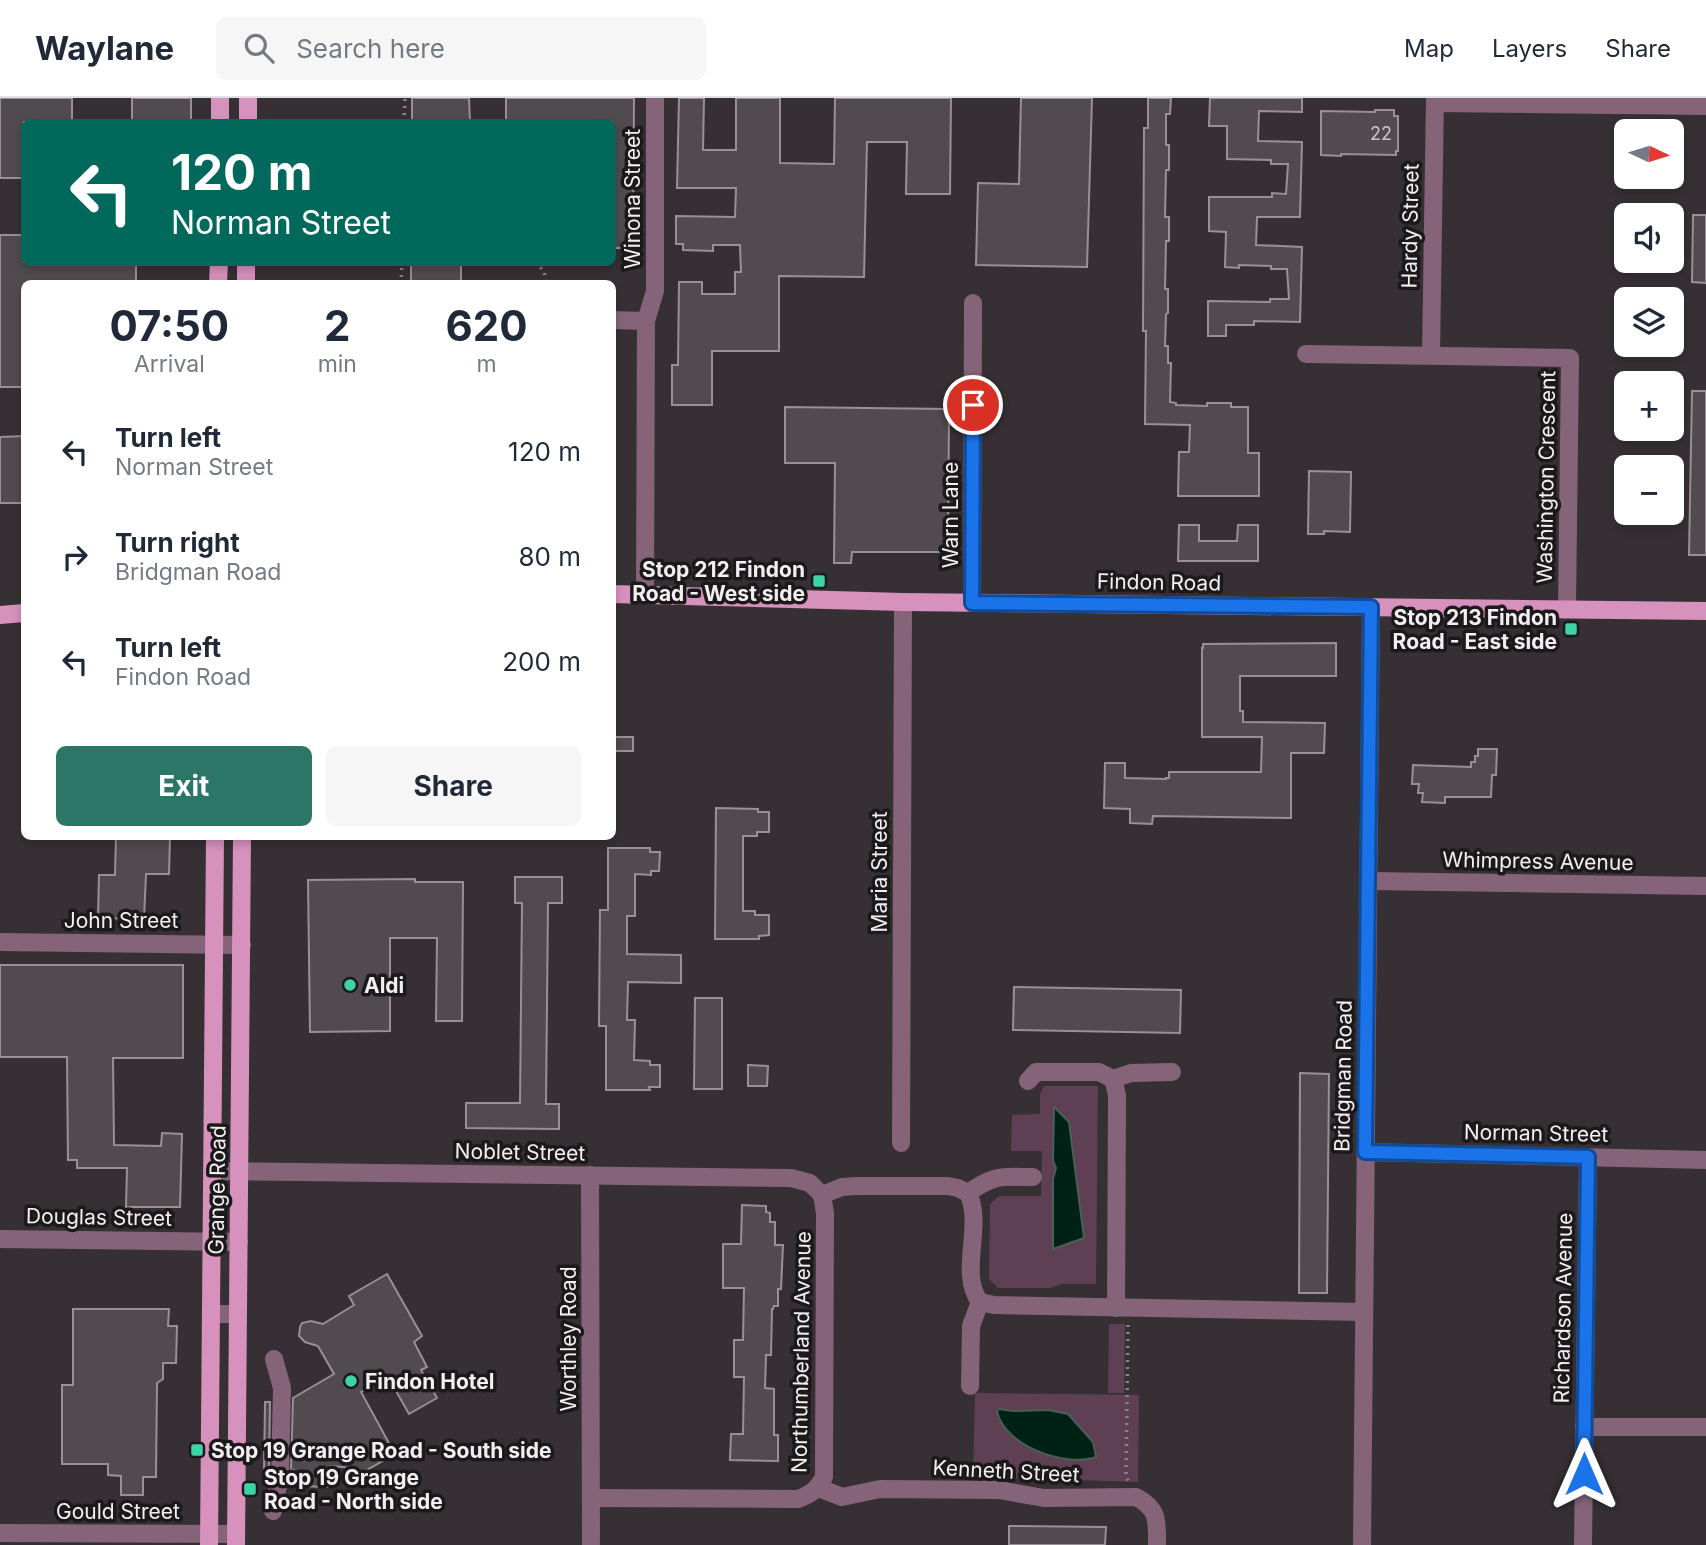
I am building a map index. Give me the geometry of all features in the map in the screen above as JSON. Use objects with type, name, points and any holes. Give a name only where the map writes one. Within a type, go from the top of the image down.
[{"type":"main road","points":[[220,98],[220,119]]},
{"type":"main road","points":[[248,98],[248,119]]},
{"type":"main road","name":"Findon Road","points":[[616,594],[903,602],[1706,611]]},
{"type":"main road","points":[[0,615],[21,613]]},
{"type":"main road","name":"Grange Road","points":[[209,1539],[215,840]]},
{"type":"main road","name":"Grange Road","points":[[236,1539],[242,840]]},
{"type":"street","name":"Winona Street","points":[[645,593],[646,321],[655,291],[654,98]]},
{"type":"street","points":[[1435,101],[1706,106]]},
{"type":"street","name":"Hardy Street","points":[[1431,355],[1435,101]]},
{"type":"street","name":"Warn Lane","points":[[972,603],[973,303]]},
{"type":"street","points":[[616,320],[646,321]]},
{"type":"street","name":"Washington Crescent","points":[[1306,354],[1570,358],[1567,609]]},
{"type":"street","name":"Maria Street","points":[[901,1143],[903,602]]},
{"type":"street","name":"Bridgman Road","points":[[1362,1545],[1371,607]]},
{"type":"street","name":"Whimpress Avenue","points":[[1368,881],[1706,886]]},
{"type":"street","name":"John Street","points":[[0,942],[242,945]]},
{"type":"street","points":[[1028,1081],[1037,1072],[1099,1072],[1113,1079],[1131,1073],[1172,1072]]},
{"type":"street","points":[[1113,1079],[1117,1095],[1122,1314]]},
{"type":"street","name":"Norman Street","points":[[1365,1152],[1706,1160]]},
{"type":"street","name":"Richardson Avenue","points":[[1583,1545],[1588,1157]]},
{"type":"street","name":"Noblet Street","points":[[212,1171],[791,1178],[810,1183],[822,1195]]},
{"type":"street","name":"Worthley Road","points":[[590,1175],[591,1545]]},
{"type":"street","points":[[968,1193],[995,1177],[1033,1177]]},
{"type":"street","points":[[822,1195],[842,1187],[857,1186],[948,1186],[968,1193],[974,1208],[972,1282],[974,1294],[980,1302],[1122,1314],[1364,1312]]},
{"type":"street","name":"Northumberland Avenue","points":[[591,1498],[798,1499],[819,1488],[824,1477],[825,1213],[822,1195]]},
{"type":"street","name":"Douglas Street","points":[[0,1239],[239,1242]]},
{"type":"street","points":[[970,1386],[971,1326],[980,1302]]},
{"type":"street","points":[[211,1314],[237,1314]]},
{"type":"street","points":[[273,1511],[280,1475],[282,1388],[274,1359]]},
{"type":"street","points":[[1584,1427],[1706,1427]]},
{"type":"street","name":"Kenneth Street","points":[[819,1488],[842,1497],[880,1489],[999,1490],[1044,1498],[1136,1497],[1148,1503],[1157,1518],[1157,1545]]},
{"type":"street","name":"Gould Street","points":[[0,1533],[236,1539]]},
{"type":"path","points":[[404,119],[405,98]]},
{"type":"path","points":[[1122,1314],[1126,1477],[1131,1485]]},
{"type":"shaded area","points":[[1044,1086],[1098,1086],[1096,1284],[1062,1284],[1050,1288],[998,1288],[989,1279],[990,1204],[999,1196],[1041,1196],[1042,1151],[1011,1151],[1012,1115],[1040,1114],[1040,1094]]},
{"type":"shaded area","points":[[1054,1107],[1069,1122],[1084,1238],[1053,1249],[1053,1179],[1056,1168],[1053,1161]]},
{"type":"shaded area","points":[[1109,1324],[1125,1324],[1124,1393],[1108,1393]]},
{"type":"shaded area","points":[[975,1393],[1139,1395],[1138,1482],[973,1477]]},
{"type":"shaded area","points":[[1048,1410],[1068,1414],[1093,1442],[1096,1457],[1068,1459],[1037,1451],[1011,1434],[1002,1423],[997,1411]]},
{"type":"building","points":[[0,98],[72,98],[72,119],[21,119],[21,178],[0,178]]},
{"type":"building","points":[[132,98],[191,98],[191,119],[132,119]]},
{"type":"building","points":[[412,98],[469,98],[470,119],[412,119]]},
{"type":"building","points":[[506,98],[634,98],[633,248],[616,248],[616,119],[506,119]]},
{"type":"building","points":[[679,98],[704,98],[703,150],[736,150],[736,98],[780,98],[780,163],[834,164],[835,98],[951,98],[950,194],[906,194],[907,142],[867,142],[864,277],[779,276],[779,351],[712,351],[712,405],[672,405],[672,365],[678,365],[679,282],[702,282],[702,294],[735,294],[735,272],[741,272],[740,245],[713,245],[713,251],[683,250],[683,244],[676,244],[676,216],[735,217],[736,188],[677,188]]},
{"type":"building","points":[[1021,98],[1092,98],[1087,267],[976,265],[978,183],[1019,184]]},
{"type":"building","points":[[1148,98],[1171,98],[1170,114],[1166,114],[1169,170],[1166,170],[1165,217],[1169,217],[1169,241],[1166,241],[1165,289],[1168,289],[1168,313],[1165,346],[1168,346],[1168,363],[1171,363],[1170,402],[1176,405],[1207,406],[1207,403],[1231,403],[1231,407],[1248,407],[1248,453],[1259,453],[1259,496],[1178,496],[1179,452],[1189,452],[1190,425],[1145,424],[1144,128],[1148,128]]},
{"type":"building","points":[[1210,98],[1302,98],[1302,112],[1259,111],[1258,141],[1302,142],[1300,217],[1257,217],[1256,245],[1302,247],[1300,322],[1254,321],[1254,325],[1226,325],[1226,336],[1208,336],[1208,301],[1270,302],[1270,299],[1289,299],[1287,269],[1271,269],[1271,266],[1225,267],[1226,232],[1209,231],[1209,197],[1272,197],[1272,193],[1286,194],[1288,164],[1271,164],[1271,160],[1227,159],[1227,126],[1209,126]]},
{"type":"building","points":[[1394,110],[1394,116],[1398,116],[1396,155],[1321,155],[1321,111]]},
{"type":"building","points":[[1693,215],[1706,215],[1706,283],[1692,282]]},
{"type":"building","points":[[0,235],[21,235],[21,266],[136,266],[136,280],[21,280],[21,387],[0,387]]},
{"type":"building","points":[[411,266],[461,266],[461,280],[411,280]]},
{"type":"building","points":[[1692,391],[1706,391],[1706,555],[1689,555]]},
{"type":"building","points":[[785,407],[949,409],[948,549],[940,549],[940,552],[852,552],[851,563],[834,563],[835,463],[785,463]]},
{"type":"building","points":[[21,436],[21,503],[0,503],[0,437]]},
{"type":"building","points":[[1309,471],[1351,472],[1350,532],[1324,531],[1324,534],[1308,534]]},
{"type":"building","points":[[1179,525],[1199,525],[1199,541],[1237,541],[1238,525],[1258,525],[1258,561],[1178,561]]},
{"type":"building","points":[[1336,643],[1336,676],[1240,676],[1240,711],[1243,711],[1243,722],[1325,723],[1324,753],[1291,753],[1291,818],[1153,816],[1152,824],[1130,823],[1130,809],[1104,808],[1105,763],[1125,763],[1125,778],[1166,779],[1169,778],[1169,772],[1261,772],[1262,737],[1202,737],[1203,644]]},
{"type":"building","points":[[616,737],[633,737],[633,751],[616,751]]},
{"type":"building","points":[[1478,749],[1497,749],[1496,775],[1492,775],[1491,797],[1445,797],[1445,803],[1422,802],[1423,793],[1418,793],[1419,784],[1412,784],[1413,765],[1471,767],[1471,762],[1475,762],[1475,756],[1478,756]]},
{"type":"building","points":[[716,808],[758,809],[758,812],[769,812],[769,832],[757,832],[757,836],[743,836],[743,911],[755,911],[755,915],[769,915],[769,935],[759,936],[759,939],[715,939]]},
{"type":"building","points":[[116,840],[170,840],[169,874],[146,874],[144,919],[98,918],[99,875],[115,875]]},
{"type":"building","points":[[608,848],[650,848],[650,852],[660,852],[659,871],[651,871],[651,875],[635,874],[635,916],[627,916],[627,954],[681,955],[681,983],[628,982],[627,1020],[635,1020],[634,1060],[660,1065],[660,1087],[649,1087],[650,1090],[606,1090],[606,1026],[599,1026],[600,910],[608,910]]},
{"type":"building","points":[[515,877],[562,877],[562,903],[548,903],[546,1104],[559,1104],[559,1129],[466,1128],[466,1103],[520,1103],[522,903],[515,903]]},
{"type":"building","name":"Aldi","points":[[415,879],[415,882],[463,882],[462,1021],[436,1021],[437,938],[390,938],[390,1031],[310,1032],[308,880]]},
{"type":"building","points":[[0,965],[183,965],[183,1058],[113,1058],[114,1145],[161,1146],[162,1133],[182,1134],[180,1207],[126,1207],[127,1168],[77,1168],[77,1160],[68,1160],[67,1057],[0,1057]]},
{"type":"building","points":[[1014,987],[1181,990],[1180,1033],[1013,1030]]},
{"type":"building","points":[[695,998],[722,998],[722,1089],[694,1089]]},
{"type":"building","points":[[748,1065],[768,1066],[767,1086],[748,1086]]},
{"type":"building","points":[[1300,1073],[1329,1074],[1327,1293],[1299,1293]]},
{"type":"building","points":[[742,1205],[766,1206],[766,1212],[770,1213],[770,1222],[775,1222],[775,1245],[783,1245],[781,1289],[778,1289],[778,1306],[772,1309],[771,1355],[766,1355],[765,1388],[774,1389],[774,1435],[778,1435],[778,1461],[730,1460],[731,1434],[743,1434],[744,1377],[734,1377],[734,1340],[743,1340],[744,1288],[723,1288],[723,1244],[741,1244]]},
{"type":"building","name":"Findon Hotel","points":[[387,1274],[422,1336],[414,1342],[427,1367],[421,1370],[437,1398],[409,1414],[388,1377],[361,1392],[395,1454],[358,1475],[354,1468],[330,1466],[330,1487],[294,1486],[294,1470],[291,1470],[293,1398],[334,1374],[318,1346],[305,1342],[299,1336],[300,1327],[302,1323],[311,1321],[323,1324],[354,1305],[349,1296]]},
{"type":"building","points":[[73,1309],[169,1309],[168,1326],[177,1326],[176,1363],[163,1363],[163,1379],[157,1383],[156,1477],[143,1477],[143,1495],[121,1495],[121,1476],[108,1475],[108,1464],[62,1464],[62,1385],[73,1385]]},
{"type":"building","points":[[265,1402],[270,1402],[269,1470],[264,1470]]},
{"type":"building","points":[[1009,1526],[1106,1527],[1105,1545],[1009,1545]]},
{"type":"place","name":"Stop 212 Findon Road - West side","points":[[819,581]]},
{"type":"place","name":"Stop 213 Findon Road - East side","points":[[1571,629]]},
{"type":"place","name":"Aldi","points":[[350,985]]},
{"type":"place","name":"Findon Hotel","points":[[351,1381]]},
{"type":"place","name":"Stop 19 Grange Road - South side","points":[[197,1450]]},
{"type":"place","name":"Stop 19 Grange Road - North side","points":[[250,1489]]},
{"type":"route","points":[[973,405],[972,603],[1371,607],[1365,1152],[1588,1157],[1584,1474]]}]
